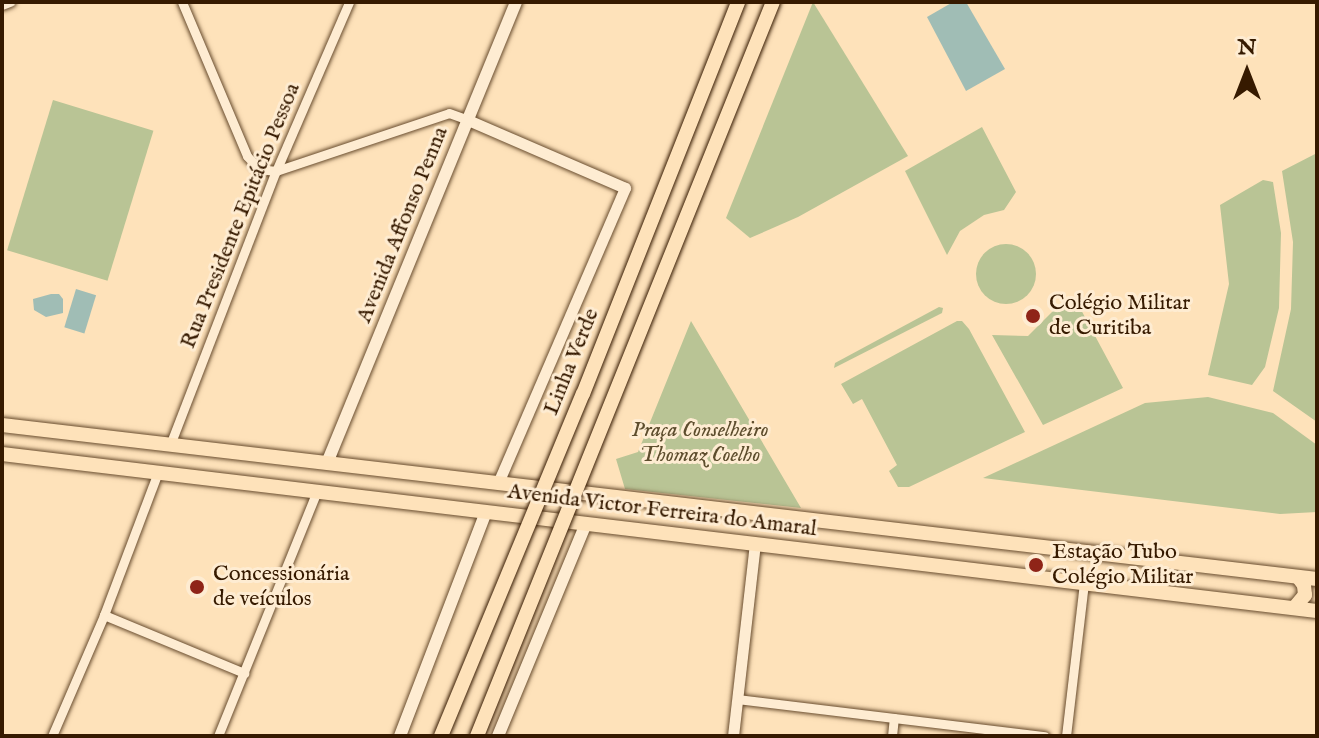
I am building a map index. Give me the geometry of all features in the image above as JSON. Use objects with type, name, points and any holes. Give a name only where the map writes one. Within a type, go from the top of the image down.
[{"type":"highway","name":"Linha Verde","points":[[441,736],[583,394],[738,2]]},
{"type":"highway","points":[[477,736],[773,2]]},
{"type":"highway","name":"Avenida Victor Ferreira do Amaral","points":[[2,425],[1317,579]]},
{"type":"highway","name":"Avenida Victor Ferreira do Amaral","points":[[2,454],[1317,611]]},
{"type":"highway","points":[[1294,608],[1305,595],[1304,585],[1298,577]]},
{"type":"main road","name":"Avenida Affonso Penna","points":[[327,463],[516,2]]},
{"type":"main road","points":[[400,736],[486,512]]},
{"type":"main road","points":[[498,736],[586,524]]},
{"type":"street","points":[[2,5],[10,2]]},
{"type":"street","points":[[182,2],[247,156],[259,169],[276,171],[449,113],[468,120]]},
{"type":"street","name":"Rua Presidente Epitácio Pessoa","points":[[170,445],[276,171],[349,2]]},
{"type":"street","name":"Linha Verde","points":[[468,120],[625,188],[498,483]]},
{"type":"street","points":[[52,736],[104,615],[158,472]]},
{"type":"street","points":[[218,736],[317,491]]},
{"type":"street","points":[[733,736],[755,544]]},
{"type":"street","points":[[1066,736],[1084,583]]},
{"type":"street","points":[[104,615],[244,673]]},
{"type":"street","points":[[737,699],[1045,736]]},
{"type":"street","points":[[892,736],[894,718]]},
{"type":"green space","points":[[813,2],[908,156],[798,217],[750,238],[726,218]]},
{"type":"green space","points":[[53,100],[153,131],[108,281],[7,250]]},
{"type":"green space","points":[[982,127],[1016,192],[1004,210],[984,215],[960,231],[947,255],[905,171]]},
{"type":"green space","points":[[1317,153],[1317,422],[1273,391],[1291,309],[1293,242],[1282,171]]},
{"type":"green space","points":[[1263,180],[1273,182],[1281,233],[1279,308],[1265,367],[1252,385],[1208,375],[1229,284],[1220,205]]},
{"type":"green space","points":[[1006,244],[1018,246],[1027,253],[1034,262],[1034,286],[1027,295],[1018,302],[1006,304],[994,302],[985,295],[978,286],[976,274],[978,262],[985,253],[994,246]]},
{"type":"green space","points":[[1059,305],[1079,306],[1123,388],[1043,425],[992,335],[1028,336]]},
{"type":"green space","points":[[939,307],[943,308],[942,313],[834,368],[835,363]]},
{"type":"green space","name":"Praça Conselheiro Thomaz Coelho","points":[[691,321],[801,508],[625,489],[616,459],[638,452]]},
{"type":"green space","points":[[962,321],[969,329],[1025,432],[909,487],[898,487],[889,471],[897,465],[862,399],[853,404],[841,384]]},
{"type":"green space","points":[[1208,397],[1273,413],[1317,445],[1317,512],[1280,514],[983,478],[1145,403]]},
{"type":"water","points":[[953,2],[966,2],[1005,69],[966,91],[927,17]]},
{"type":"water","points":[[76,289],[96,295],[84,333],[64,327]]},
{"type":"water","points":[[59,294],[63,299],[63,313],[46,317],[34,310],[33,299]]},
{"type":"place","name":"Colégio Militar de Curitiba","points":[[1033,316]]},
{"type":"place","name":"Estação Tubo Colégio Militar","points":[[1036,565]]},
{"type":"place","name":"Concessionária de veículos","points":[[197,587]]}]
